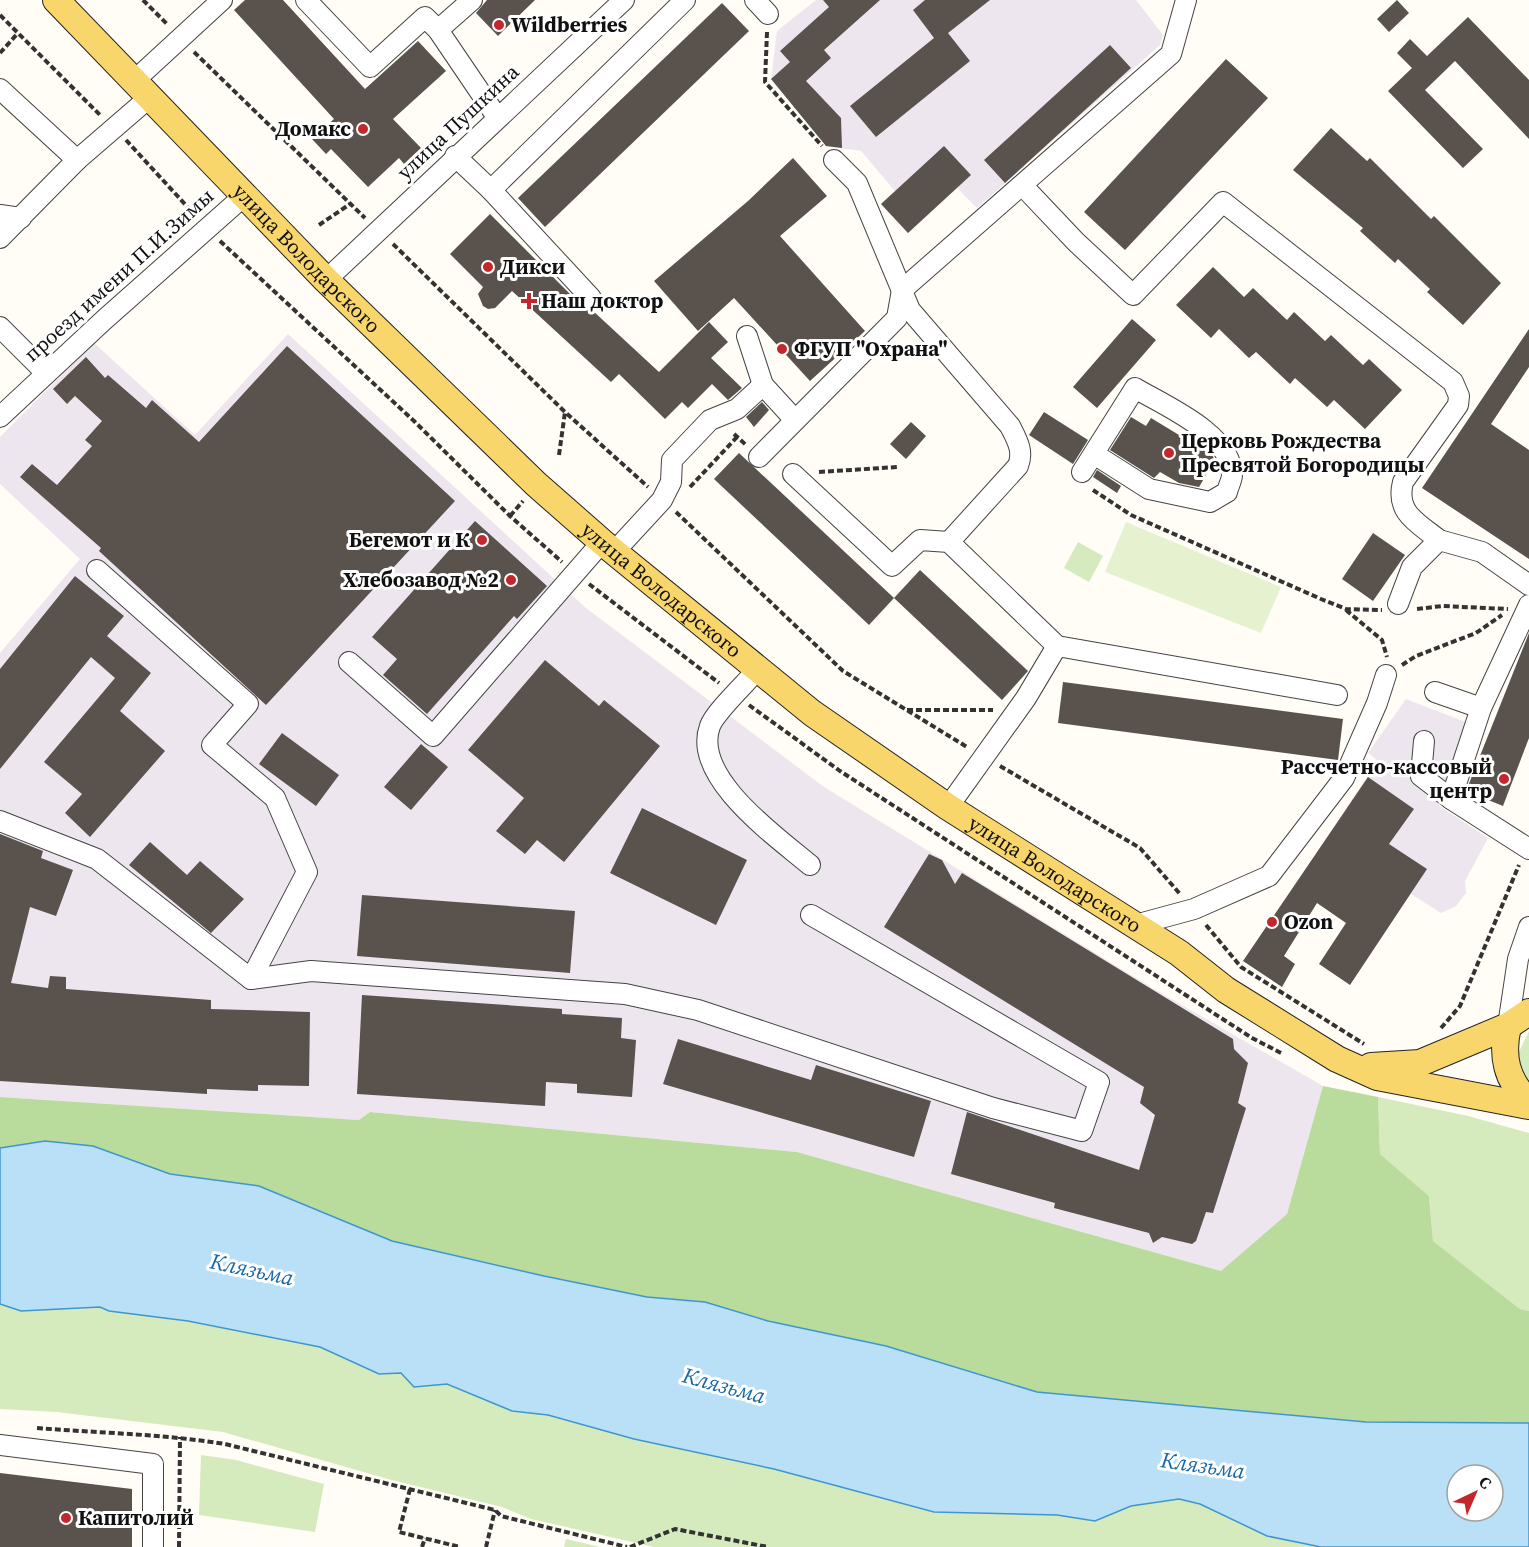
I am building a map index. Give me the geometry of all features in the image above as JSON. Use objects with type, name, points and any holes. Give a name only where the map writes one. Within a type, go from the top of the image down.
[{"type":"main road","name":"улица Володарского","points":[[56,0],[326,280],[491,441],[608,547],[812,713],[948,807],[1179,953],[1226,990],[1337,1059],[1363,1057],[1377,1077],[1529,1106]]},
{"type":"main road","points":[[1363,1057],[1420,1063],[1508,1026],[1529,1012]]},
{"type":"main road","points":[[1508,1026],[1504,1040],[1505,1066],[1519,1092],[1529,1102]]},
{"type":"street","points":[[0,238],[143,89],[181,39],[222,0]]},
{"type":"street","points":[[306,0],[370,67],[425,16],[438,30],[497,117]]},
{"type":"street","points":[[438,30],[472,0]]},
{"type":"street","name":"улица Пушкина","points":[[326,280],[455,156],[624,0]]},
{"type":"street","points":[[491,190],[685,0]]},
{"type":"street","points":[[759,457],[897,318],[902,291],[1171,54],[1186,0]]},
{"type":"street","points":[[0,88],[77,160]]},
{"type":"street","points":[[455,156],[491,190],[591,298]]},
{"type":"street","points":[[834,160],[856,183],[910,310],[1010,426],[1022,456],[1018,466],[949,542]]},
{"type":"street","points":[[1023,186],[1076,242],[1133,295],[1223,202],[1453,382],[1459,396],[1458,405],[1403,482],[1400,496],[1407,515],[1439,540],[1482,552],[1529,585]]},
{"type":"street","name":"проезд имени П.И.Зимы","points":[[0,417],[245,195]]},
{"type":"street","points":[[0,215],[21,218]]},
{"type":"street","points":[[0,327],[46,373]]},
{"type":"street","points":[[747,336],[762,385],[795,420]]},
{"type":"street","points":[[349,662],[433,736],[608,547],[666,503],[671,482],[672,460],[710,420],[737,410],[762,385]]},
{"type":"street","points":[[1082,472],[1136,388],[1208,432],[1224,450],[1232,475],[1227,492],[1209,502],[1149,489],[1094,454]]},
{"type":"street","points":[[793,474],[892,566],[920,540],[949,542],[1057,646],[1337,695]]},
{"type":"street","points":[[1398,608],[1412,567],[1439,540]]},
{"type":"street","points":[[97,570],[248,704],[212,745],[275,798],[307,872],[251,979]]},
{"type":"street","points":[[1451,799],[1481,708],[1529,605]]},
{"type":"street","points":[[948,807],[1026,698],[1057,646]]},
{"type":"street","points":[[758,669],[711,724],[708,737],[712,765],[734,795],[810,865]]},
{"type":"street","points":[[1135,925],[1194,909],[1269,876],[1344,778],[1377,703],[1386,675]]},
{"type":"street","points":[[1435,692],[1481,708]]},
{"type":"street","points":[[1424,741],[1421,776],[1451,799],[1529,849]]},
{"type":"street","points":[[0,821],[97,859],[251,979],[310,971],[625,994],[699,1010],[993,1108],[1082,1131],[1099,1082],[811,915]]},
{"type":"street","points":[[1508,1026],[1518,960],[1529,927]]},
{"type":"street","points":[[0,1445],[153,1464],[153,1547]]},
{"type":"path","points":[[143,0],[565,412],[666,503],[843,671],[1140,848],[1194,909],[1240,967],[1363,1057]]},
{"type":"path","points":[[761,7],[765,82],[834,160]]},
{"type":"path","points":[[0,53],[18,33]]},
{"type":"path","points":[[319,225],[350,204]]},
{"type":"path","points":[[559,455],[565,412]]},
{"type":"path","points":[[666,503],[737,437]]},
{"type":"path","points":[[793,474],[897,467]]},
{"type":"path","points":[[1093,490],[1131,516],[1346,609],[1382,640],[1388,658],[1386,675]]},
{"type":"path","points":[[510,516],[525,499]]},
{"type":"path","points":[[1346,609],[1442,606],[1510,610],[1476,633],[1416,656],[1386,675]]},
{"type":"path","points":[[907,710],[992,710],[1026,698]]},
{"type":"path","points":[[1438,1030],[1452,1019],[1460,1006],[1507,892]]},
{"type":"path","points":[[34,1427],[126,1436],[180,1437],[225,1444],[495,1510],[501,1516],[628,1547],[675,1529],[768,1547]]},
{"type":"path","points":[[179,1547],[180,1437]]},
{"type":"path","points":[[410,1489],[399,1532],[460,1547]]},
{"type":"path","points":[[486,1547],[495,1510]]},
{"type":"path","points":[[422,1547],[424,1538]]},
{"type":"shaded area","points":[[816,0],[1136,0],[1163,35],[1160,45],[977,208],[957,188],[908,233],[881,204],[895,191],[861,151],[826,146],[771,79],[777,31]]},
{"type":"shaded area","points":[[288,334],[586,608],[824,787],[1154,989],[1323,1086],[1287,1214],[1221,1271],[797,1152],[370,1112],[359,1120],[0,1097],[0,653],[80,559],[0,484],[0,437],[94,343],[195,435]]},
{"type":"shaded area","points":[[1406,699],[1468,723],[1438,805],[1488,838],[1465,881],[1466,893],[1456,906],[1441,913],[1411,894],[1426,869],[1371,832],[1361,818],[1347,807],[1378,761],[1368,753]]},
{"type":"green space","points":[[1126,522],[1281,587],[1261,633],[1105,572]]},
{"type":"green space","points":[[1078,542],[1103,556],[1089,582],[1064,568]]},
{"type":"green space","points":[[1529,1031],[1529,1083],[1524,1078],[1516,1058]]},
{"type":"green space","points":[[1323,1086],[1378,1097],[1380,1154],[1429,1196],[1433,1241],[1520,1309],[1529,1311],[1529,1423],[1366,1422],[1037,1392],[886,1346],[768,1321],[705,1302],[647,1297],[392,1241],[259,1186],[170,1174],[93,1146],[45,1141],[0,1148],[0,1097],[359,1120],[370,1112],[797,1152],[1221,1271],[1287,1214]]},
{"type":"green space","points":[[1378,1097],[1468,1116],[1529,1133],[1529,1311],[1520,1309],[1433,1241],[1429,1196],[1380,1154]]},
{"type":"green space","points":[[0,1304],[21,1311],[100,1307],[109,1311],[188,1321],[320,1347],[379,1374],[401,1373],[414,1387],[447,1384],[513,1411],[548,1415],[634,1439],[774,1469],[934,1512],[1057,1515],[1095,1521],[1131,1506],[1179,1499],[1200,1504],[1267,1536],[1321,1547],[654,1547],[531,1519],[502,1507],[388,1479],[223,1432],[57,1412],[0,1409]]},
{"type":"green space","points":[[201,1455],[236,1460],[324,1484],[315,1532],[199,1515]]},
{"type":"green space","points":[[566,1539],[600,1547],[564,1547]]},
{"type":"water","name":"Клязьма","points":[[45,1141],[93,1146],[170,1174],[259,1186],[392,1241],[647,1297],[705,1302],[768,1321],[886,1346],[1037,1392],[1366,1422],[1529,1423],[1529,1547],[1321,1547],[1267,1536],[1200,1504],[1179,1499],[1131,1506],[1095,1521],[1057,1515],[934,1512],[774,1469],[634,1439],[548,1415],[512,1411],[447,1384],[414,1387],[401,1373],[379,1374],[320,1347],[188,1321],[109,1311],[100,1307],[21,1311],[0,1304],[0,1148]]},
{"type":"building","points":[[245,0],[283,0],[365,89],[418,41],[446,71],[393,119],[421,148],[404,164],[399,158],[368,187],[331,149],[326,154],[312,139],[334,119],[234,10]]},
{"type":"building","name":"Wildberries","points":[[487,0],[535,0],[498,36],[476,13]]},
{"type":"building","points":[[823,0],[880,0],[824,50],[831,58],[806,81],[841,118],[842,148],[826,146],[771,79],[790,62],[780,51],[829,7]]},
{"type":"building","points":[[925,0],[990,0],[948,33],[970,61],[876,137],[850,106],[934,38],[913,10]]},
{"type":"building","points":[[1397,0],[1409,13],[1389,32],[1377,19]]},
{"type":"building","points":[[722,3],[749,31],[545,227],[518,198]]},
{"type":"building","points":[[1468,17],[1529,80],[1529,139],[1455,61],[1425,90],[1483,149],[1463,168],[1388,91],[1412,68],[1397,53],[1410,39],[1427,56]]},
{"type":"building","points":[[1110,45],[1131,68],[1005,183],[984,160]]},
{"type":"building","points":[[1226,59],[1268,98],[1125,250],[1084,212]]},
{"type":"building","points":[[1331,128],[1367,161],[1370,158],[1431,219],[1434,216],[1501,283],[1463,325],[1427,292],[1430,289],[1398,259],[1395,263],[1360,231],[1363,228],[1293,170]]},
{"type":"building","points":[[944,146],[971,175],[908,233],[881,204]]},
{"type":"building","points":[[793,158],[827,196],[780,236],[865,331],[810,381],[734,298],[698,331],[654,281],[748,201]]},
{"type":"building","points":[[490,214],[582,306],[592,310],[659,372],[709,322],[728,342],[711,358],[742,388],[728,400],[712,384],[688,408],[682,402],[665,419],[619,374],[611,382],[512,291],[495,308],[488,309],[483,306],[478,294],[483,287],[450,254]]},
{"type":"building","points":[[1213,267],[1244,297],[1253,288],[1287,320],[1294,312],[1325,341],[1331,335],[1363,365],[1369,359],[1402,390],[1365,429],[1334,400],[1327,407],[1295,378],[1290,384],[1256,352],[1249,358],[1219,329],[1211,338],[1176,305]]},
{"type":"building","points":[[1132,319],[1156,340],[1097,408],[1073,387]]},
{"type":"building","points":[[1529,329],[1529,367],[1491,424],[1529,450],[1529,559],[1422,488]]},
{"type":"building","points":[[287,346],[455,501],[266,705],[99,551],[101,548],[20,477],[32,464],[57,485],[92,446],[85,440],[102,421],[75,396],[67,404],[53,389],[86,357],[105,378],[108,375],[146,408],[152,400],[199,442]]},
{"type":"building","points":[[762,402],[769,410],[754,427],[746,417]]},
{"type":"building","points":[[1044,412],[1088,440],[1073,464],[1029,435]]},
{"type":"building","name":"Церковь Рождества Пресвятой Богородицы","points":[[1131,417],[1146,426],[1151,418],[1212,455],[1215,460],[1199,487],[1179,483],[1160,472],[1154,478],[1110,450]]},
{"type":"building","points":[[911,422],[926,436],[906,459],[890,444]]},
{"type":"building","points":[[739,453],[894,598],[869,625],[714,479]]},
{"type":"building","points":[[1097,470],[1121,486],[1117,493],[1093,477]]},
{"type":"building","points":[[475,521],[547,586],[517,619],[514,616],[427,714],[383,675],[397,659],[372,637]]},
{"type":"building","points":[[1373,533],[1405,555],[1373,601],[1342,579]]},
{"type":"building","points":[[920,570],[1028,671],[1002,700],[894,598]]},
{"type":"building","points":[[75,576],[124,616],[107,636],[151,673],[120,711],[165,751],[90,837],[65,813],[82,794],[44,762],[115,678],[91,657],[0,769],[0,669]]},
{"type":"building","points":[[1529,633],[1529,738],[1503,806],[1466,791]]},
{"type":"building","points":[[545,660],[599,706],[604,700],[660,746],[564,862],[537,840],[525,854],[496,831],[524,798],[468,750]]},
{"type":"building","points":[[1063,682],[1343,719],[1338,760],[1058,723]]},
{"type":"building","points":[[282,733],[339,775],[316,806],[259,764]]},
{"type":"building","points":[[421,744],[448,767],[411,810],[384,787]]},
{"type":"building","points":[[1368,777],[1414,809],[1389,844],[1427,869],[1350,985],[1319,964],[1346,923],[1317,903],[1284,956],[1295,964],[1282,987],[1243,961]]},
{"type":"building","points":[[642,808],[747,860],[716,925],[610,873]]},
{"type":"building","points":[[0,834],[43,851],[41,858],[73,870],[56,916],[30,907],[11,983],[48,988],[50,976],[66,977],[66,989],[211,1000],[211,1009],[310,1012],[309,1086],[258,1085],[258,1091],[207,1089],[207,1094],[0,1081]]},
{"type":"building","points":[[150,842],[187,875],[200,861],[244,899],[211,933],[129,865]]},
{"type":"building","points":[[929,854],[942,860],[955,884],[962,873],[1233,1039],[1234,1049],[1248,1063],[1238,1103],[1246,1108],[1213,1213],[1206,1212],[1196,1241],[1192,1244],[1162,1237],[1153,1243],[1149,1233],[1054,1208],[1055,1203],[951,1174],[967,1112],[1139,1170],[1155,1115],[1140,1103],[1144,1087],[884,927]]},
{"type":"building","points":[[362,895],[575,911],[570,973],[357,956]]},
{"type":"building","points":[[362,995],[562,1009],[562,1014],[622,1018],[621,1038],[636,1040],[632,1097],[577,1093],[577,1084],[546,1082],[545,1106],[357,1094]]},
{"type":"building","points":[[678,1039],[811,1080],[816,1065],[931,1101],[914,1157],[663,1084]]},
{"type":"building","name":"Капитолий","points":[[0,1473],[132,1489],[132,1547],[0,1547]]},
{"type":"place","name":"Wildberries","points":[[499,25]]},
{"type":"place","name":"Домакс","points":[[363,129]]},
{"type":"place","name":"Дикси","points":[[488,267]]},
{"type":"place","name":"Наш доктор","points":[[529,301]]},
{"type":"place","name":"ФГУП \"Охрана\"","points":[[782,349]]},
{"type":"place","name":"Церковь Рождества Пресвятой Богородицы","points":[[1169,453]]},
{"type":"place","name":"Бегемот и К","points":[[482,540]]},
{"type":"place","name":"Хлебозавод №2","points":[[511,580]]},
{"type":"place","name":"Рассчетно-кассовый центр","points":[[1504,779]]},
{"type":"place","name":"Ozon","points":[[1272,922]]},
{"type":"place","name":"Капитолий","points":[[66,1518]]}]
